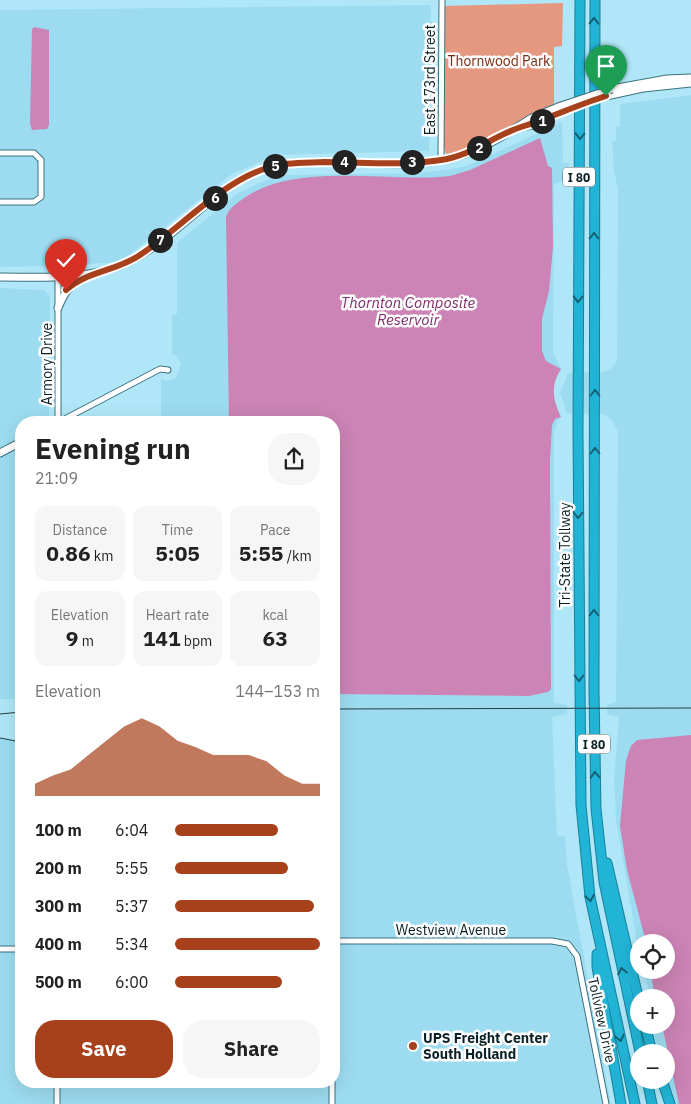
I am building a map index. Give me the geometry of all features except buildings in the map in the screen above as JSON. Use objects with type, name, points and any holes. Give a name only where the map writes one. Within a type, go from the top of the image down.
[{"type":"highway","name":"Tri-State Tollway","points":[[580,0],[578,431],[581,795],[584,856],[597,939],[635,1104]]},
{"type":"highway","name":"Tri-State Tollway","points":[[595,0],[594,691],[596,809],[606,891],[638,1044]]},
{"type":"highway","points":[[596,809],[636,989]]},
{"type":"highway","points":[[597,939],[597,967],[621,1104]]},
{"type":"highway","points":[[649,1089],[652,1104]]},
{"type":"highway","points":[[663,1089],[667,1104]]},
{"type":"street","name":"East 173rd Street","points":[[441,160],[442,0]]},
{"type":"street","points":[[562,109],[612,89],[667,79],[691,78]]},
{"type":"street","points":[[58,308],[66,290],[81,278],[114,268],[141,255],[204,206],[248,175],[264,168],[281,164],[308,162],[441,160],[463,155],[521,127],[530,119],[562,109],[606,96],[643,88],[691,83]]},
{"type":"street","points":[[0,153],[34,153],[39,156],[41,160],[41,197],[34,202],[0,202]]},
{"type":"street","points":[[0,277],[94,274]]},
{"type":"street","name":"Armory Drive","points":[[58,276],[59,416]]},
{"type":"street","points":[[70,416],[160,369],[168,370]]},
{"type":"street","points":[[0,453],[15,445]]},
{"type":"street","name":"Westview Avenue","points":[[340,941],[552,941],[568,944]]},
{"type":"street","name":"Tollview Drive","points":[[568,944],[577,956],[606,1104]]},
{"type":"street","points":[[0,949],[15,949]]},
{"type":"street","points":[[57,1088],[57,1104]]},
{"type":"street","points":[[332,1088],[332,1104]]},
{"type":"shaded area","points":[[431,5],[429,151],[275,155],[232,174],[120,262],[0,267],[0,10]]},
{"type":"shaded area","points":[[691,95],[691,1104],[674,1104],[669,1089],[675,1089],[675,1044],[657,1044],[654,1034],[675,1034],[675,989],[649,989],[646,979],[675,979],[675,934],[636,934],[616,821],[614,779],[619,717],[607,714],[607,705],[616,702],[618,431],[612,420],[603,414],[567,413],[560,393],[568,373],[604,372],[612,368],[617,360],[618,190],[612,142],[616,141],[616,127],[620,126],[620,104]]},
{"type":"shaded area","points":[[562,122],[563,163],[569,162],[569,179],[554,184],[553,352],[561,369],[554,384],[553,393],[555,405],[561,417],[557,422],[554,433],[554,703],[567,705],[567,714],[552,717],[557,835],[565,836],[567,865],[611,1104],[0,1104],[0,738],[15,741],[15,1088],[340,1088],[340,416],[161,416],[161,379],[166,381],[176,378],[181,364],[176,355],[172,354],[172,315],[177,314],[177,243],[238,193],[266,180],[287,175],[418,173],[469,165]]},
{"type":"shaded area","points":[[0,288],[44,290],[50,296],[49,416],[15,416],[15,699],[0,699]]},
{"type":"green space","name":"Thornwood Park","points":[[563,3],[562,46],[554,47],[554,105],[516,123],[455,161],[450,158],[445,151],[443,143],[444,6]]},
{"type":"water","points":[[34,27],[49,30],[49,125],[47,129],[32,130],[30,124],[32,29]]},
{"type":"water","name":"Thornton Composite Reservoir","points":[[540,138],[548,166],[552,168],[553,247],[549,291],[542,319],[542,351],[546,361],[561,369],[555,381],[554,393],[561,417],[555,419],[552,425],[550,461],[551,689],[548,692],[529,696],[340,694],[340,416],[229,416],[226,217],[231,209],[244,198],[266,187],[290,180],[343,176],[450,176],[470,170]]},
{"type":"water","points":[[691,735],[691,1104],[679,1104],[675,1085],[675,1044],[666,1044],[664,1034],[675,1034],[675,989],[654,989],[652,979],[675,979],[675,934],[644,934],[627,870],[620,826],[626,760],[631,746],[637,740]]},
{"type":"railway","points":[[340,709],[691,708]]},
{"type":"railway","points":[[0,714],[15,713]]},
{"type":"railway","points":[[0,738],[15,741]]},
{"type":"place","name":"UPS Freight Center South Holland","points":[[413,1046]]},
{"type":"route","points":[[66,290],[81,278],[114,268],[141,255],[204,206],[248,175],[264,168],[281,164],[308,162],[413,162],[441,160],[463,155],[521,127],[532,125],[606,96]]}]
